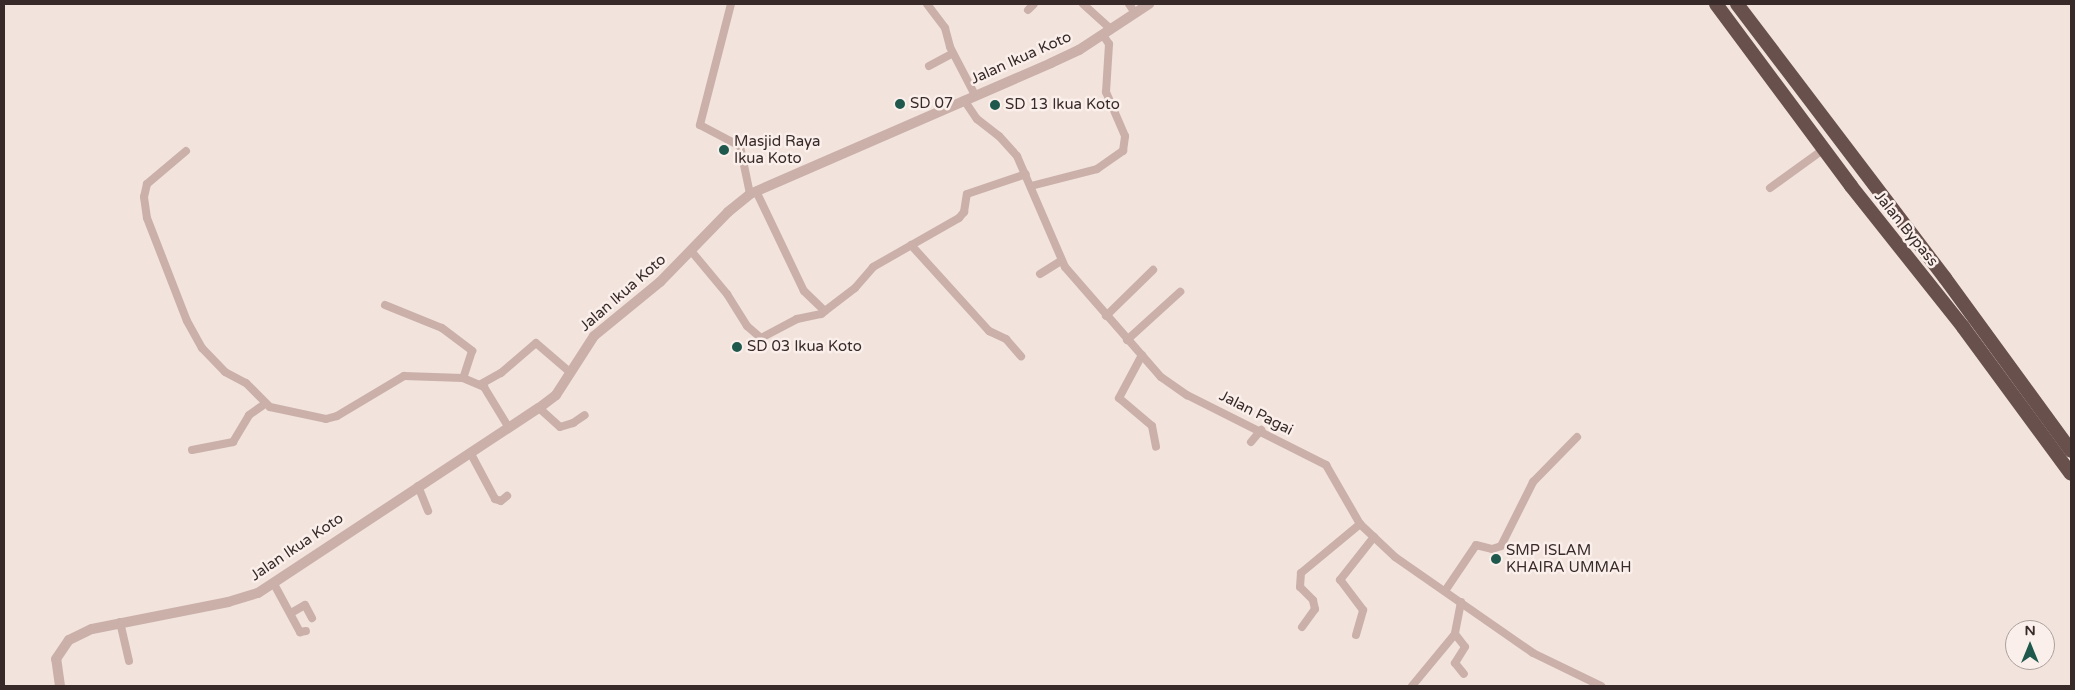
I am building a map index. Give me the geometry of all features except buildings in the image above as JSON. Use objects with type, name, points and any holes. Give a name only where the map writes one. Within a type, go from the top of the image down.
[{"type":"highway","name":"Jalan Bypass","points":[[1716,4],[1824,149],[1963,327],[2071,474]]},
{"type":"highway","points":[[1737,4],[1946,278],[2071,451]]},
{"type":"street","points":[[731,4],[700,125],[740,146],[753,192],[804,291],[825,311]]},
{"type":"street","points":[[927,4],[944,28],[953,53],[975,95]]},
{"type":"street","points":[[1028,10],[1034,4]]},
{"type":"street","points":[[1031,186],[1097,169],[1123,151],[1125,136],[1106,92],[1109,44],[1107,32],[1083,4]]},
{"type":"street","points":[[1129,4],[1135,14]]},
{"type":"street","name":"Jalan Ikua Koto","points":[[60,686],[56,659],[61,647],[92,629],[228,602],[274,584],[418,486],[471,454],[539,408],[556,395],[594,336],[627,311],[692,252],[728,212],[753,192],[1051,63],[1107,32],[1150,4]]},
{"type":"street","points":[[929,66],[953,53]]},
{"type":"street","name":"Jalan Pagai","points":[[964,100],[977,119],[1010,146],[1026,174],[1061,261],[1127,340],[1171,385],[1326,465],[1360,524],[1395,558],[1550,664],[1601,686]]},
{"type":"street","points":[[1770,188],[1824,149]]},
{"type":"street","points":[[186,151],[147,184],[144,197],[149,225],[188,320],[202,348],[225,372],[246,383],[265,404],[282,410],[332,418],[397,378],[410,375],[463,378],[481,384],[509,428]]},
{"type":"street","points":[[692,252],[757,337],[825,311],[855,288],[873,267],[962,215],[967,194],[1026,174]]},
{"type":"street","points":[[911,245],[989,331],[1006,339],[1021,356]]},
{"type":"street","points":[[1040,274],[1061,261]]},
{"type":"street","points":[[1106,316],[1153,270]]},
{"type":"street","points":[[1127,340],[1180,292]]},
{"type":"street","points":[[385,305],[442,328],[472,352],[463,378]]},
{"type":"street","points":[[481,384],[501,372],[536,343],[570,373]]},
{"type":"street","points":[[1142,355],[1119,398],[1152,426],[1156,447]]},
{"type":"street","points":[[192,450],[233,442],[248,415],[265,404]]},
{"type":"street","points":[[539,408],[560,427],[573,424],[585,415]]},
{"type":"street","points":[[1251,442],[1261,430]]},
{"type":"street","points":[[1445,591],[1474,546],[1480,544],[1495,549],[1501,546],[1533,482],[1577,437]]},
{"type":"street","points":[[471,454],[495,499],[501,501],[507,496]]},
{"type":"street","points":[[418,486],[428,511]]},
{"type":"street","points":[[1302,628],[1315,609],[1313,600],[1300,587],[1301,573],[1360,524]]},
{"type":"street","points":[[1356,635],[1363,610],[1340,580],[1374,538]]},
{"type":"street","points":[[274,584],[300,632],[306,631]]},
{"type":"street","points":[[1412,686],[1455,634],[1461,602]]},
{"type":"street","points":[[291,613],[305,605],[312,618]]},
{"type":"street","points":[[120,622],[129,661]]},
{"type":"street","points":[[1455,634],[1465,645],[1455,663],[1464,674]]},
{"type":"place","name":"SD 07","points":[[900,104]]},
{"type":"place","name":"SD 13 Ikua Koto","points":[[995,105]]},
{"type":"place","name":"Masjid Raya Ikua Koto","points":[[724,150]]},
{"type":"place","name":"SD 03 Ikua Koto","points":[[737,347]]},
{"type":"place","name":"SMP ISLAM KHAIRA UMMAH","points":[[1496,559]]}]
